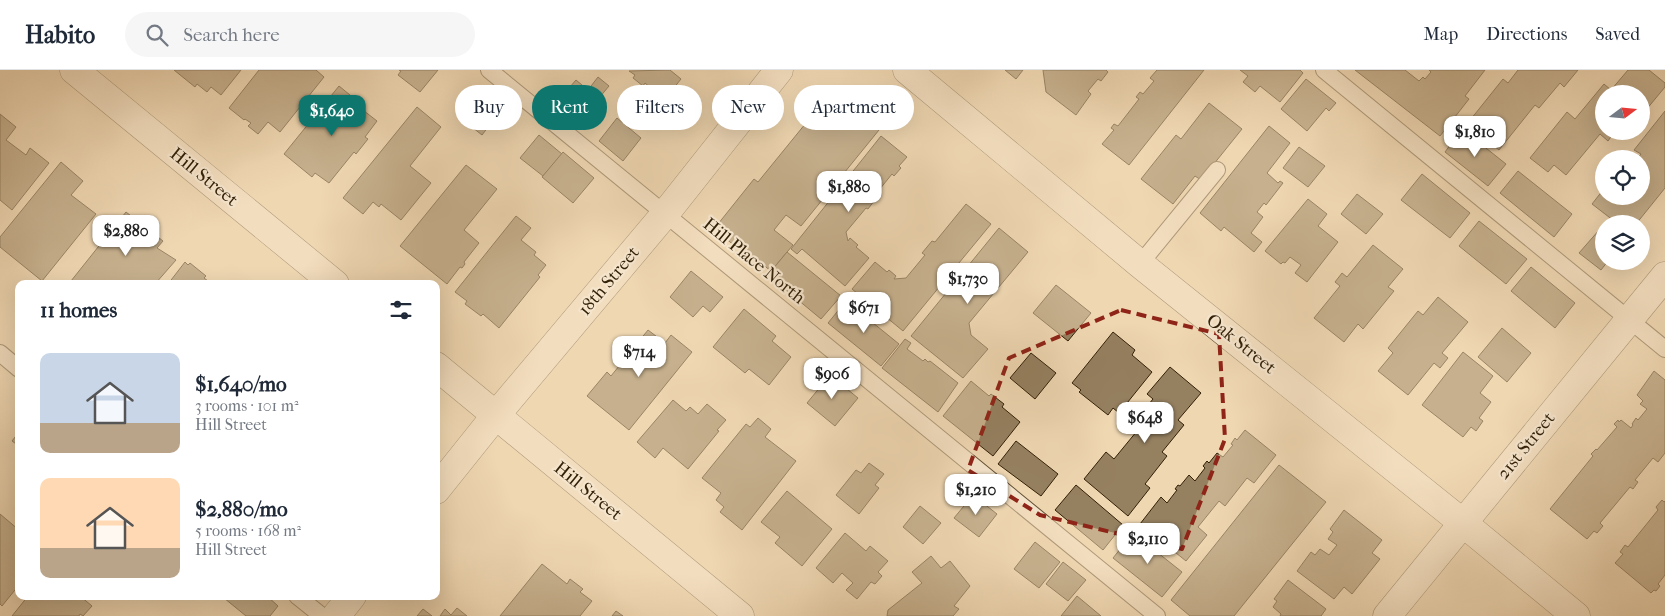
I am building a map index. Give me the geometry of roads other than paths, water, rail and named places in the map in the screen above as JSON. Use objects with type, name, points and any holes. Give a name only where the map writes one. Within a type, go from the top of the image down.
[{"type":"street","name":"Hill Street","points":[[74,70],[330,280]]},
{"type":"street","name":"18th Street","points":[[440,485],[496,415],[665,214],[779,70]]},
{"type":"street","name":"Oak Street","points":[[907,70],[1140,264],[1463,522],[1576,616]]},
{"type":"street","name":"21st Street","points":[[1387,616],[1665,276]]},
{"type":"street","name":"Hill Street","points":[[440,369],[740,616]]},
{"type":"street","points":[[336,616],[349,600]]},
{"type":"lane","name":"Hill Place North","points":[[489,70],[1157,616]]},
{"type":"lane","points":[[1324,70],[1665,348]]},
{"type":"lane","points":[[1140,264],[1217,170]]},
{"type":"lane","points":[[0,353],[15,365]]},
{"type":"lane","points":[[302,600],[322,616]]}]
